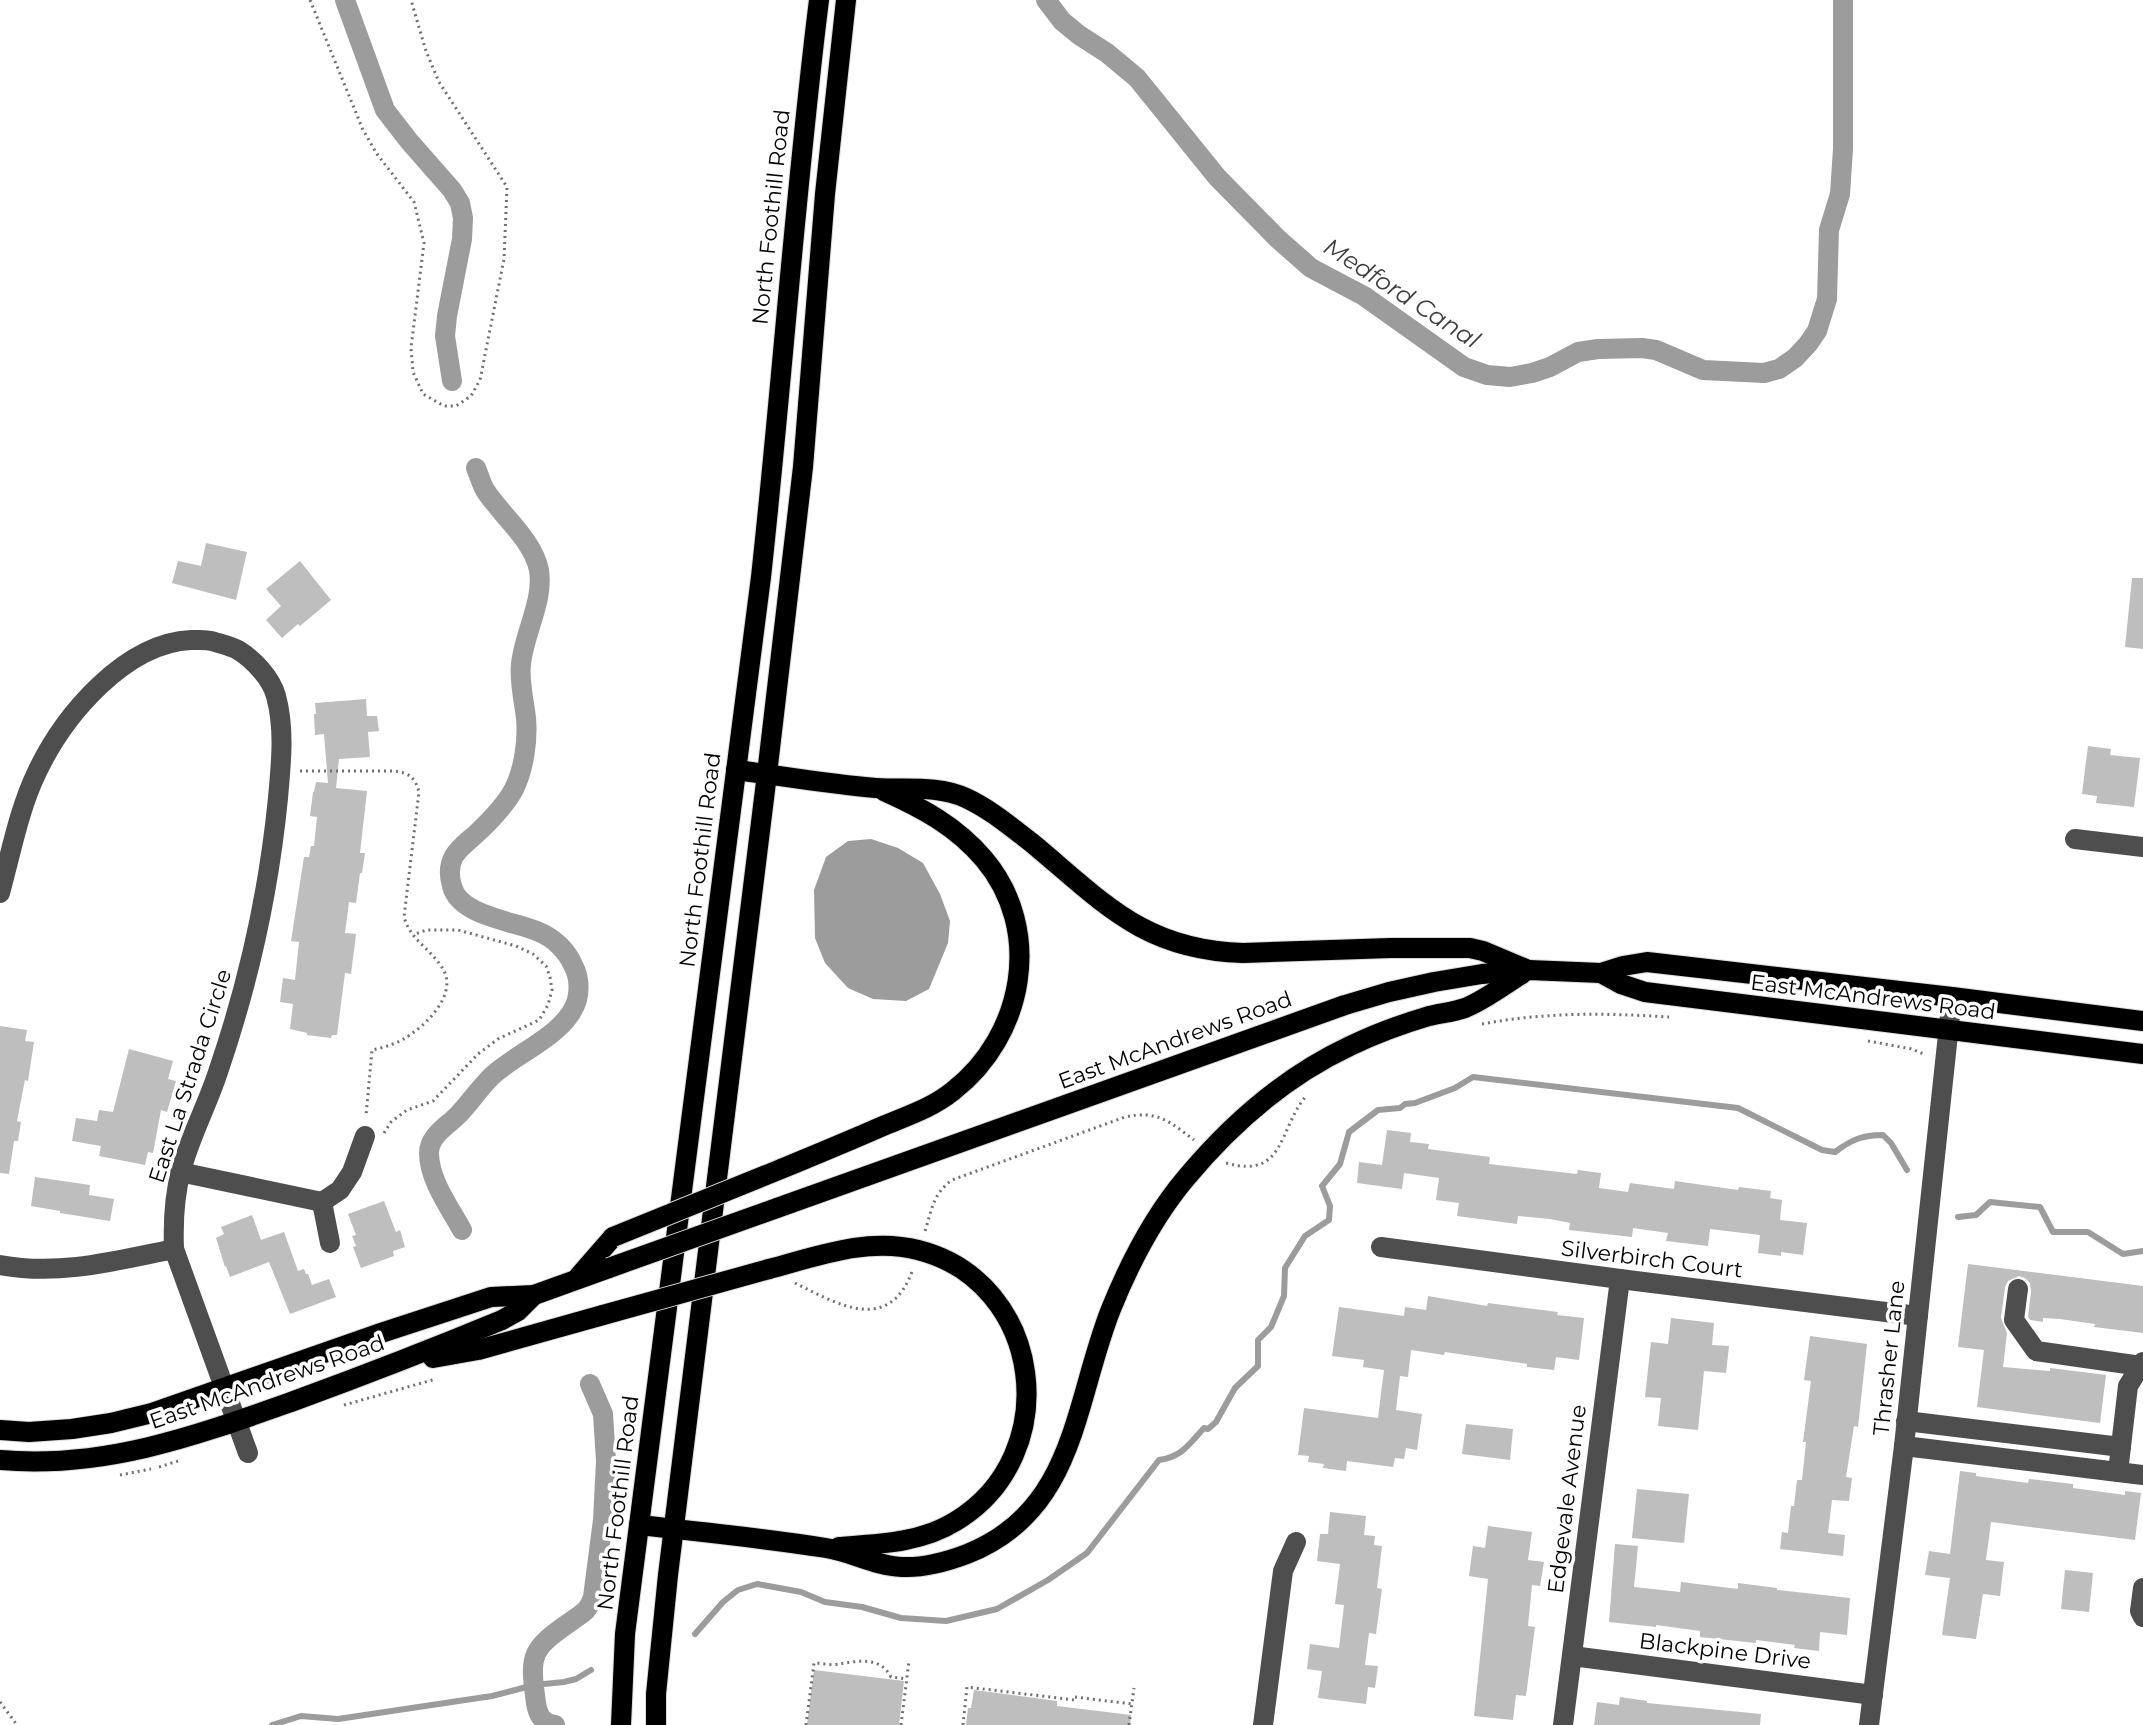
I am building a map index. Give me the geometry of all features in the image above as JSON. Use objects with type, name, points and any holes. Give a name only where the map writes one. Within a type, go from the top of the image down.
[{"type":"main road","name":"North Foothill Road","points":[[621,1725],[625,1634],[774,461],[783,338],[819,0]]},
{"type":"main road","points":[[656,1725],[673,1529],[803,467],[826,180],[846,0]]},
{"type":"main road","points":[[736,770],[876,788],[946,791],[965,797],[1014,829],[1123,919],[1185,946],[1221,953],[1470,948],[1529,970]]},
{"type":"main road","points":[[576,1279],[613,1237],[925,1109],[951,1093],[975,1071],[995,1045],[1008,1020],[1016,993],[1018,939],[1011,908],[993,871],[953,829],[916,806],[876,788]]},
{"type":"main road","name":"East McAndrews Road","points":[[0,1430],[29,1432],[72,1429],[152,1413],[491,1297],[534,1295],[1345,1005],[1434,982],[1529,970],[1601,973],[1647,962],[2143,1021]]},
{"type":"main road","points":[[829,1548],[872,1562],[902,1567],[931,1565],[980,1548],[1009,1530],[1041,1499],[1058,1470],[1069,1445],[1110,1310],[1135,1256],[1165,1205],[1209,1152],[1261,1102],[1304,1071],[1380,1034],[1429,1016],[1464,1008],[1529,970]]},
{"type":"main road","name":"East McAndrews Road","points":[[1601,973],[1645,992],[2143,1054]]},
{"type":"main road","points":[[397,1364],[478,1350],[857,1247],[890,1246],[919,1250],[956,1267],[990,1296],[1012,1328],[1023,1356],[1027,1406],[1023,1432],[1014,1457],[989,1494],[957,1521],[928,1535],[877,1545],[829,1548],[639,1525]]},
{"type":"main road","name":"East McAndrews Road","points":[[0,1460],[72,1461],[116,1456],[168,1444],[397,1364],[502,1320],[518,1311],[534,1295]]},
{"type":"street","name":"East La Strada Circle","points":[[0,893],[36,773],[54,740],[78,708],[108,678],[144,653],[174,641],[209,640],[237,649],[259,667],[275,692],[282,727],[275,829],[249,969],[218,1074],[180,1172],[173,1218],[174,1249]]},
{"type":"street","points":[[2075,839],[2143,847]]},
{"type":"street","name":"Thrasher Lane","points":[[1869,1725],[1904,1446],[1952,997]]},
{"type":"street","points":[[180,1172],[322,1202],[340,1190],[352,1172],[365,1136]]},
{"type":"street","points":[[322,1202],[330,1243]]},
{"type":"street","name":"Silverbirch Court","points":[[1381,1247],[1918,1316]]},
{"type":"street","points":[[0,1265],[26,1270],[76,1269],[174,1249],[248,1453]]},
{"type":"street","name":"Edgevale Avenue","points":[[1563,1725],[1620,1279]]},
{"type":"street","points":[[2018,1289],[2014,1320],[2036,1351],[2142,1364],[2128,1386],[2118,1472]]},
{"type":"street","points":[[1906,1421],[2121,1447]]},
{"type":"street","points":[[1904,1446],[2143,1475]]},
{"type":"street","points":[[1263,1725],[1283,1571],[1296,1542]]},
{"type":"street","points":[[2143,1588],[2140,1611],[2143,1617]]},
{"type":"street","name":"Blackpine Drive","points":[[1572,1656],[1873,1695]]},
{"type":"path","points":[[310,0],[363,130],[377,154],[414,202],[424,243],[411,348],[413,372],[423,394],[444,406],[456,406],[471,396],[480,380],[504,259],[507,187],[439,82],[411,0]]},
{"type":"path","points":[[280,770],[408,773],[416,781],[419,792],[404,917],[407,929],[443,968],[448,981],[438,1007],[421,1026],[402,1040],[372,1050],[365,1136],[382,1135],[391,1122],[407,1110],[433,1101],[478,1054],[498,1039],[539,1020],[552,990],[546,966],[533,954],[516,946],[458,930],[426,930],[413,935]]},
{"type":"path","points":[[1476,1025],[1582,1013],[1671,1017]]},
{"type":"path","points":[[1869,1042],[1912,1049],[1921,1054]]},
{"type":"path","points":[[1226,1163],[1251,1167],[1264,1163],[1281,1144],[1294,1113],[1310,1092]]},
{"type":"path","points":[[924,1233],[934,1201],[941,1189],[952,1180],[1125,1117],[1136,1114],[1160,1117],[1202,1146]]},
{"type":"path","points":[[791,1281],[847,1306],[875,1310],[898,1297],[914,1266]]},
{"type":"path","points":[[806,1725],[814,1663],[839,1665],[856,1660],[869,1661],[886,1668],[891,1677],[907,1679]]},
{"type":"path","points":[[901,1725],[909,1661]]},
{"type":"path","points":[[963,1725],[967,1687],[1132,1704]]},
{"type":"path","points":[[1129,1725],[1134,1688]]},
{"type":"path","points":[[0,1702],[17,1725]]},
{"type":"shaded area","points":[[871,839],[898,848],[923,863],[950,921],[948,943],[929,989],[906,1001],[873,999],[848,988],[825,963],[815,938],[814,890],[826,857],[848,841]]},
{"type":"building","points":[[206,543],[247,552],[236,600],[172,583],[178,561],[201,566]]},
{"type":"building","points":[[300,561],[331,600],[282,638],[266,620],[281,606],[266,589]]},
{"type":"building","points":[[2132,578],[2143,578],[2143,649],[2125,647]]},
{"type":"building","points":[[366,699],[367,716],[377,716],[379,731],[368,732],[370,757],[339,759],[336,788],[367,791],[360,853],[365,853],[362,873],[356,903],[349,902],[345,933],[356,934],[351,974],[345,973],[337,1035],[331,1038],[307,1035],[290,1029],[293,1004],[280,1002],[283,978],[295,980],[299,942],[291,941],[304,857],[309,857],[311,846],[314,846],[317,817],[310,816],[313,792],[316,782],[328,783],[324,734],[315,735],[315,703]]},
{"type":"building","points":[[2088,746],[2111,749],[2110,755],[2140,758],[2134,807],[2096,803],[2097,796],[2082,794]]},
{"type":"building","points":[[0,1026],[27,1030],[25,1041],[34,1042],[17,1121],[21,1122],[18,1141],[14,1141],[9,1174],[0,1173]]},
{"type":"building","points":[[129,1049],[173,1061],[168,1079],[176,1081],[167,1112],[161,1110],[153,1153],[148,1152],[145,1165],[99,1156],[101,1146],[72,1141],[76,1118],[97,1121],[99,1110],[113,1112]]},
{"type":"building","points":[[1387,1130],[1411,1133],[1410,1142],[1429,1144],[1428,1149],[1490,1157],[1489,1164],[1577,1174],[1578,1170],[1601,1173],[1599,1188],[1628,1192],[1630,1183],[1674,1189],[1675,1181],[1738,1190],[1739,1187],[1771,1191],[1770,1198],[1782,1200],[1780,1220],[1807,1223],[1803,1255],[1758,1253],[1760,1235],[1710,1229],[1708,1246],[1666,1241],[1668,1233],[1633,1228],[1632,1237],[1569,1230],[1570,1223],[1550,1219],[1518,1216],[1517,1224],[1457,1216],[1459,1203],[1436,1200],[1439,1178],[1404,1173],[1402,1189],[1357,1183],[1359,1162],[1382,1165]]},
{"type":"building","points":[[35,1177],[90,1185],[89,1195],[114,1199],[110,1221],[31,1206]]},
{"type":"building","points":[[384,1201],[396,1232],[400,1230],[405,1247],[393,1251],[394,1256],[361,1268],[353,1247],[356,1246],[352,1236],[356,1235],[348,1214]]},
{"type":"building","points":[[252,1215],[261,1240],[284,1232],[298,1271],[304,1269],[312,1285],[329,1279],[336,1297],[290,1314],[269,1262],[230,1277],[216,1238],[224,1234],[221,1227]]},
{"type":"building","points":[[1968,1264],[2143,1286],[2143,1333],[2060,1319],[2043,1318],[2043,1322],[2030,1320],[2030,1283],[2019,1276],[2008,1281],[2005,1287],[2001,1318],[2007,1333],[2003,1367],[2050,1371],[2050,1368],[2106,1375],[2100,1423],[1977,1407],[1984,1350],[1958,1347]]},
{"type":"building","points":[[1428,1296],[1584,1318],[1579,1360],[1556,1357],[1554,1370],[1445,1352],[1444,1355],[1411,1350],[1408,1377],[1400,1376],[1396,1410],[1422,1414],[1417,1450],[1406,1448],[1404,1459],[1395,1458],[1393,1467],[1347,1461],[1346,1471],[1323,1468],[1324,1464],[1308,1462],[1309,1456],[1298,1455],[1304,1408],[1378,1418],[1384,1370],[1363,1367],[1364,1360],[1332,1356],[1339,1307],[1404,1316],[1405,1307],[1426,1310]]},
{"type":"building","points":[[1671,1318],[1714,1323],[1712,1345],[1729,1346],[1726,1373],[1704,1371],[1698,1430],[1658,1426],[1661,1398],[1645,1397],[1651,1342],[1668,1344]]},
{"type":"building","points":[[1810,1336],[1867,1344],[1858,1427],[1854,1426],[1846,1477],[1852,1478],[1849,1501],[1832,1500],[1828,1533],[1845,1535],[1843,1556],[1780,1549],[1782,1532],[1788,1533],[1797,1480],[1802,1480],[1806,1442],[1803,1442],[1811,1381],[1804,1380]]},
{"type":"building","points":[[1466,1424],[1513,1429],[1510,1460],[1462,1454]]},
{"type":"building","points":[[1960,1471],[2028,1483],[2029,1479],[2073,1484],[2073,1488],[2125,1495],[2125,1491],[2141,1493],[2135,1540],[1991,1522],[1986,1560],[2004,1562],[2000,1596],[1983,1594],[1976,1639],[1942,1635],[1950,1578],[1925,1575],[1929,1551],[1950,1554]]},
{"type":"building","points":[[1637,1489],[1689,1494],[1684,1543],[1632,1538]]},
{"type":"building","points":[[1330,1512],[1366,1516],[1364,1535],[1375,1536],[1374,1545],[1382,1546],[1377,1588],[1382,1589],[1376,1634],[1369,1633],[1365,1665],[1378,1666],[1375,1688],[1368,1687],[1366,1704],[1318,1698],[1322,1671],[1307,1669],[1310,1644],[1339,1648],[1344,1605],[1335,1604],[1340,1564],[1317,1561],[1320,1534],[1328,1534]]},
{"type":"building","points":[[1488,1526],[1532,1532],[1528,1560],[1544,1562],[1540,1586],[1532,1585],[1528,1626],[1535,1627],[1526,1696],[1516,1695],[1513,1720],[1474,1716],[1488,1579],[1469,1576],[1473,1546],[1485,1548]]},
{"type":"building","points":[[1615,1544],[1638,1546],[1634,1587],[1680,1592],[1681,1582],[1738,1589],[1738,1583],[1850,1598],[1847,1635],[1820,1632],[1819,1651],[1756,1640],[1756,1643],[1700,1637],[1700,1631],[1609,1622]]},
{"type":"building","points":[[2065,1570],[2093,1573],[2089,1612],[2061,1609]]},
{"type":"building","points":[[814,1670],[904,1681],[899,1725],[807,1725]]},
{"type":"building","points":[[974,1690],[1057,1701],[1057,1706],[1131,1715],[1130,1725],[966,1725]]},
{"type":"building","points":[[1620,1697],[1647,1703],[1761,1714],[1760,1725],[1594,1725],[1597,1702],[1619,1705]]},
{"type":"waterway","name":"Medford Canal","points":[[345,0],[385,110],[460,203],[462,239],[445,336],[452,381]]},
{"type":"waterway","name":"Medford Canal","points":[[1046,0],[1062,21],[1137,78],[1217,177],[1311,268],[1364,296],[1464,367],[1487,375],[1510,377],[1550,367],[1578,352],[1642,348],[1656,350],[1703,370],[1764,373],[1779,369],[1808,344],[1817,331],[1827,299],[1829,230],[1840,194],[1843,0]]},
{"type":"waterway","name":"Medford Canal","points":[[462,1230],[432,1173],[429,1153],[432,1142],[493,1075],[563,1023],[572,1012],[579,986],[577,973],[555,941],[539,932],[476,911],[457,896],[451,882],[450,867],[454,856],[501,808],[520,773],[526,727],[521,664],[540,582],[536,559],[530,548],[485,490],[476,468]]},
{"type":"waterway","points":[[695,1634],[723,1602],[738,1590],[757,1584],[901,1618],[946,1621],[997,1609],[1087,1553],[1159,1460],[1179,1453],[1204,1428],[1208,1429],[1216,1422],[1235,1388],[1258,1366],[1258,1340],[1271,1327],[1284,1296],[1285,1268],[1305,1236],[1329,1220],[1330,1206],[1322,1186],[1340,1164],[1349,1132],[1378,1110],[1415,1103],[1455,1088],[1473,1077],[1738,1108],[1822,1150],[1835,1152],[1857,1139],[1883,1135],[1907,1170]]},
{"type":"waterway","points":[[1958,1217],[1976,1215],[1990,1202],[2040,1207],[2053,1232],[2088,1232],[2123,1254],[2143,1251]]},
{"type":"waterway","name":"Medford Canal","points":[[555,1725],[541,1718],[538,1711],[534,1662],[541,1646],[585,1611],[593,1597],[603,1520],[606,1461],[603,1414],[590,1384]]},
{"type":"waterway","points":[[272,1725],[301,1716],[338,1719],[492,1696],[534,1685],[576,1679],[591,1670]]}]
